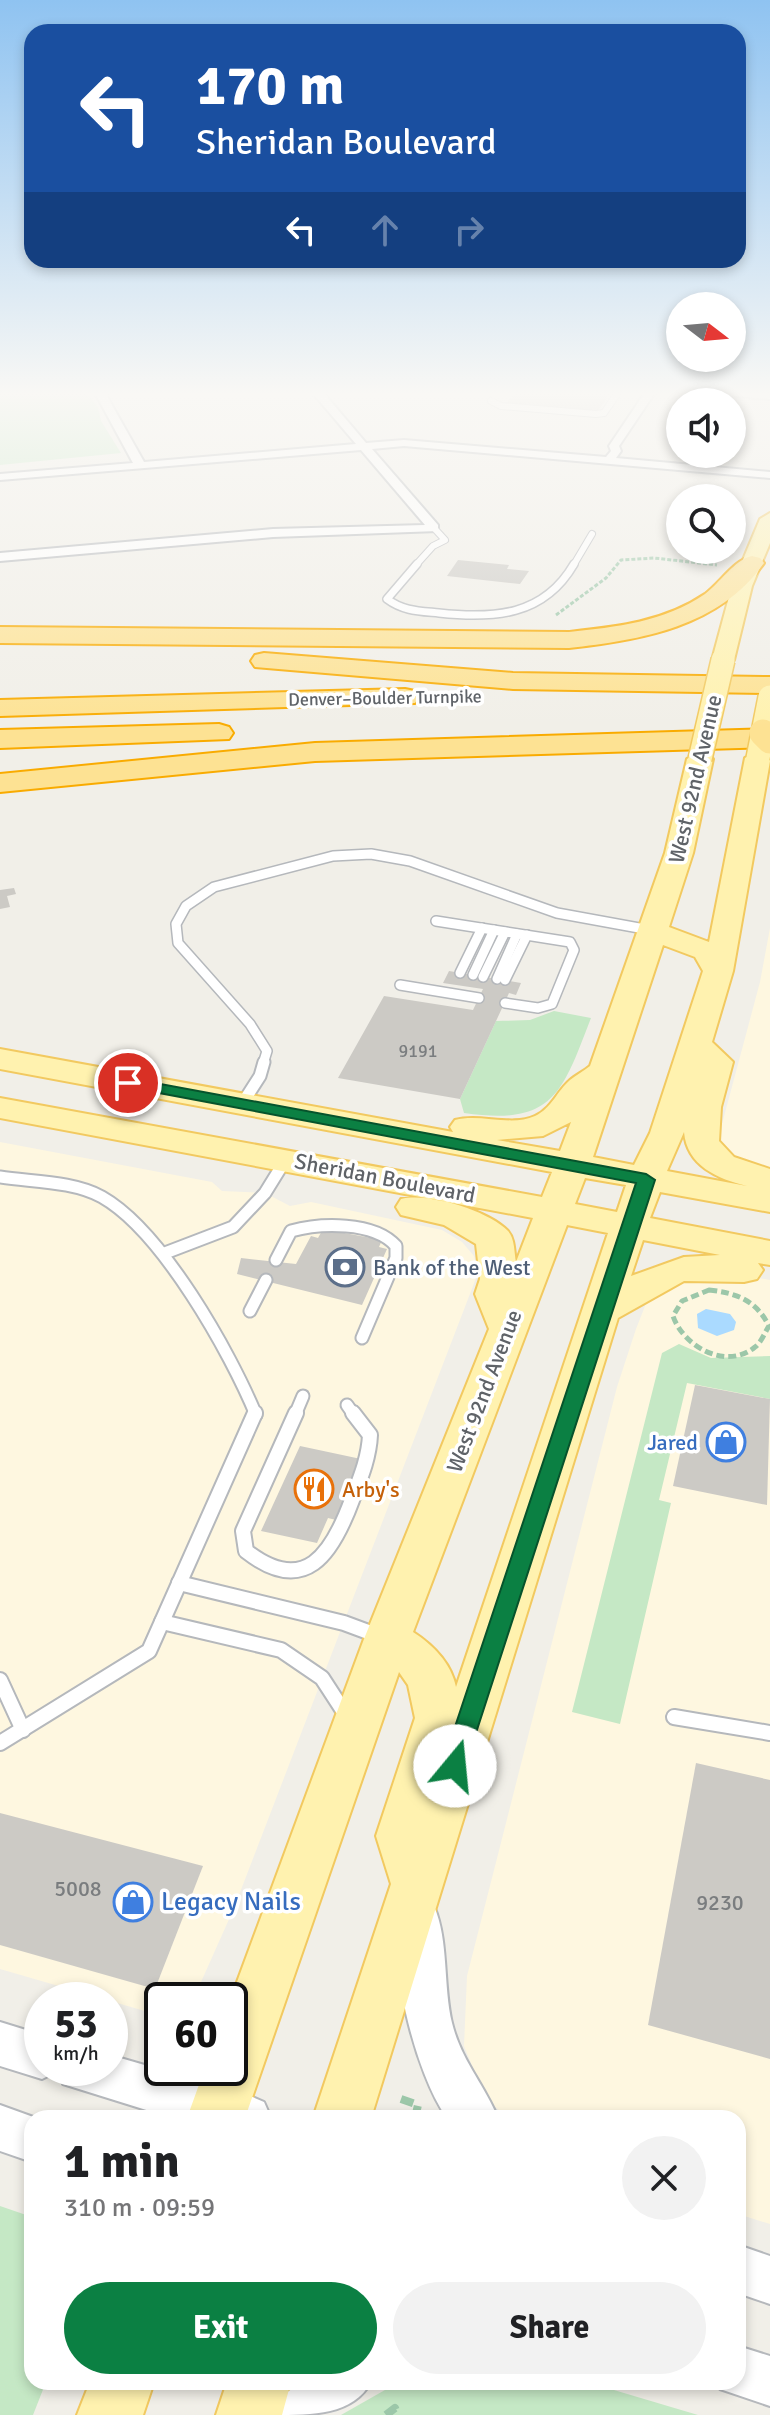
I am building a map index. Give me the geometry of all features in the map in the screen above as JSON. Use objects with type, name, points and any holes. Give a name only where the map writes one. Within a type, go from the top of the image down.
[{"type":"highway","points":[[0,636],[577,639],[640,630],[697,612],[728,590],[752,563]]},
{"type":"highway","points":[[0,636],[433,676],[614,684],[770,686]]},
{"type":"highway","name":"Denver–Boulder Turnpike","points":[[0,708],[770,686]]},
{"type":"highway","points":[[459,704],[770,697]]},
{"type":"highway","points":[[0,716],[422,712],[0,730]]},
{"type":"highway","points":[[679,713],[767,733]]},
{"type":"highway","points":[[0,783],[199,761],[330,751],[767,733]]},
{"type":"highway","name":"Denver–Boulder Turnpike","points":[[0,739],[767,733]]},
{"type":"main road","name":"West 92nd Avenue","points":[[230,2110],[387,1639],[607,1070],[679,853],[738,600],[770,519]]},
{"type":"main road","points":[[345,2110],[602,1310],[646,1180],[667,1133],[718,971],[767,733],[770,697]]},
{"type":"main road","points":[[653,931],[706,951],[718,971]]},
{"type":"main road","points":[[695,1044],[717,1062],[699,1122],[707,1151],[722,1165],[770,1180]]},
{"type":"main road","points":[[0,1059],[770,1201]]},
{"type":"main road","points":[[327,1118],[384,1111],[500,1130],[543,1126],[563,1112],[580,1088],[607,1070]]},
{"type":"main road","name":"Sheridan Boulevard","points":[[0,1108],[286,1159],[770,1253]]},
{"type":"main road","points":[[286,1159],[304,1188],[455,1216],[494,1238],[499,1279],[494,1294],[508,1329]]},
{"type":"main road","points":[[602,1310],[672,1270],[703,1264],[770,1274]]},
{"type":"main road","points":[[387,1639],[415,1657],[431,1680],[439,1718],[402,1836],[417,1883]]},
{"type":"main road","points":[[110,2415],[119,2390]]},
{"type":"main road","points":[[249,2415],[257,2390]]},
{"type":"street","points":[[414,504],[434,528]]},
{"type":"street","points":[[0,557],[273,533],[434,528]]},
{"type":"street","points":[[417,1883],[423,1998],[453,2092],[468,2110]]},
{"type":"street","points":[[0,2044],[24,2051]]},
{"type":"street","points":[[128,2083],[212,2110]]},
{"type":"street","points":[[0,2128],[24,2136]]},
{"type":"street","points":[[746,2272],[770,2280]]},
{"type":"street","points":[[746,2374],[770,2381]]},
{"type":"street","points":[[298,2415],[334,2390]]},
{"type":"lane","points":[[434,528],[445,540],[433,546],[387,599],[400,609],[508,616],[529,611],[559,586],[592,534]]},
{"type":"lane","points":[[242,1104],[260,1076],[267,1051],[250,1024],[178,943],[176,924],[186,906],[214,887],[333,856],[371,854],[410,861],[557,913],[653,931]]},
{"type":"lane","points":[[436,921],[570,942],[574,950],[552,1004],[538,1008],[505,1003]]},
{"type":"lane","points":[[460,973],[482,928]]},
{"type":"lane","points":[[494,930],[478,976],[505,932]]},
{"type":"lane","points":[[501,980],[522,934]]},
{"type":"lane","points":[[400,985],[472,993]]},
{"type":"lane","points":[[165,1253],[233,1227],[265,1193],[286,1159]]},
{"type":"lane","points":[[0,1177],[100,1195],[136,1221],[165,1253],[256,1414],[149,1651],[0,1743]]},
{"type":"lane","points":[[276,1260],[291,1231],[303,1227],[324,1225],[390,1239],[396,1246],[396,1258],[362,1338]]},
{"type":"lane","points":[[250,1311],[266,1280]]},
{"type":"lane","points":[[303,1396],[243,1531],[246,1551],[267,1566],[281,1569],[305,1569],[327,1554],[369,1452],[370,1435],[347,1405]]},
{"type":"lane","points":[[179,1583],[344,1623],[387,1639]]},
{"type":"lane","points":[[162,1622],[281,1650],[322,1678],[355,1729]]},
{"type":"lane","points":[[0,1680],[23,1730]]},
{"type":"lane","points":[[674,1717],[770,1733]]},
{"type":"path","points":[[556,615],[606,578],[613,567],[625,559],[719,565]]},
{"type":"path","points":[[709,1290],[730,1292],[749,1300],[763,1312],[769,1326],[765,1340],[751,1351],[732,1356],[710,1354],[690,1346],[676,1333],[672,1318],[676,1305],[690,1295],[709,1290]]},
{"type":"path","points":[[401,2099],[418,2105],[417,2110]]},
{"type":"path","points":[[386,2415],[395,2408],[398,2415]]},
{"type":"shaded area","points":[[770,928],[770,1173],[723,1154],[708,1123],[722,1124],[760,982]]},
{"type":"shaded area","points":[[0,1142],[212,1182],[222,1191],[265,1193],[290,1206],[311,1202],[442,1230],[462,1242],[474,1256],[478,1273],[234,1908],[201,1982],[144,1982],[144,2011],[128,2006],[128,1982],[45,1982],[0,1969]]},
{"type":"shaded area","points":[[720,1271],[770,1280],[770,2224],[746,2216],[746,2110],[499,2110],[486,2099],[464,2046],[467,1976],[617,1387],[647,1301],[660,1285]]},
{"type":"green space","points":[[554,1011],[591,1018],[572,1066],[550,1098],[536,1108],[518,1114],[494,1116],[464,1113],[460,1099],[496,1021],[530,1020]]},
{"type":"green space","points":[[679,1344],[711,1358],[770,1356],[770,1399],[687,1383],[659,1500],[671,1503],[620,1724],[572,1712],[662,1353]]},
{"type":"green space","points":[[0,2206],[24,2214],[24,2390],[43,2390],[33,2415],[0,2415]]},
{"type":"green space","points":[[385,2390],[614,2390],[698,2415],[341,2415]]},
{"type":"water","points":[[706,1309],[730,1314],[736,1322],[734,1330],[717,1336],[698,1328],[697,1314]]},
{"type":"building","points":[[458,560],[509,565],[507,569],[529,571],[520,584],[447,576]]},
{"type":"building","points":[[14,888],[16,894],[7,896],[10,907],[0,909],[0,890]]},
{"type":"building","points":[[449,971],[521,983],[516,995],[509,993],[460,1099],[338,1078],[384,996],[473,1010],[483,989],[443,983]]},
{"type":"building","points":[[323,1229],[382,1240],[379,1247],[387,1249],[362,1305],[237,1274],[241,1258],[296,1264],[311,1236],[318,1238]]},
{"type":"building","name":"Jared","points":[[695,1385],[770,1399],[767,1505],[673,1486]]},
{"type":"building","name":"Arby's","points":[[300,1446],[361,1459],[336,1520],[328,1518],[317,1543],[261,1531]]},
{"type":"building","points":[[696,1763],[770,1780],[770,2059],[648,2025]]},
{"type":"building","points":[[0,1813],[203,1866],[158,1982],[144,1982],[144,1986],[0,1945]]},
{"type":"place","name":"Bank of the West","points":[[345,1267]]},
{"type":"place","name":"Jared","points":[[726,1442]]},
{"type":"place","name":"Arby's","points":[[314,1489]]},
{"type":"place","name":"Legacy Nails","points":[[133,1902]]},
{"type":"route","points":[[128,1083],[646,1180],[620,1252],[455,1766]]}]
